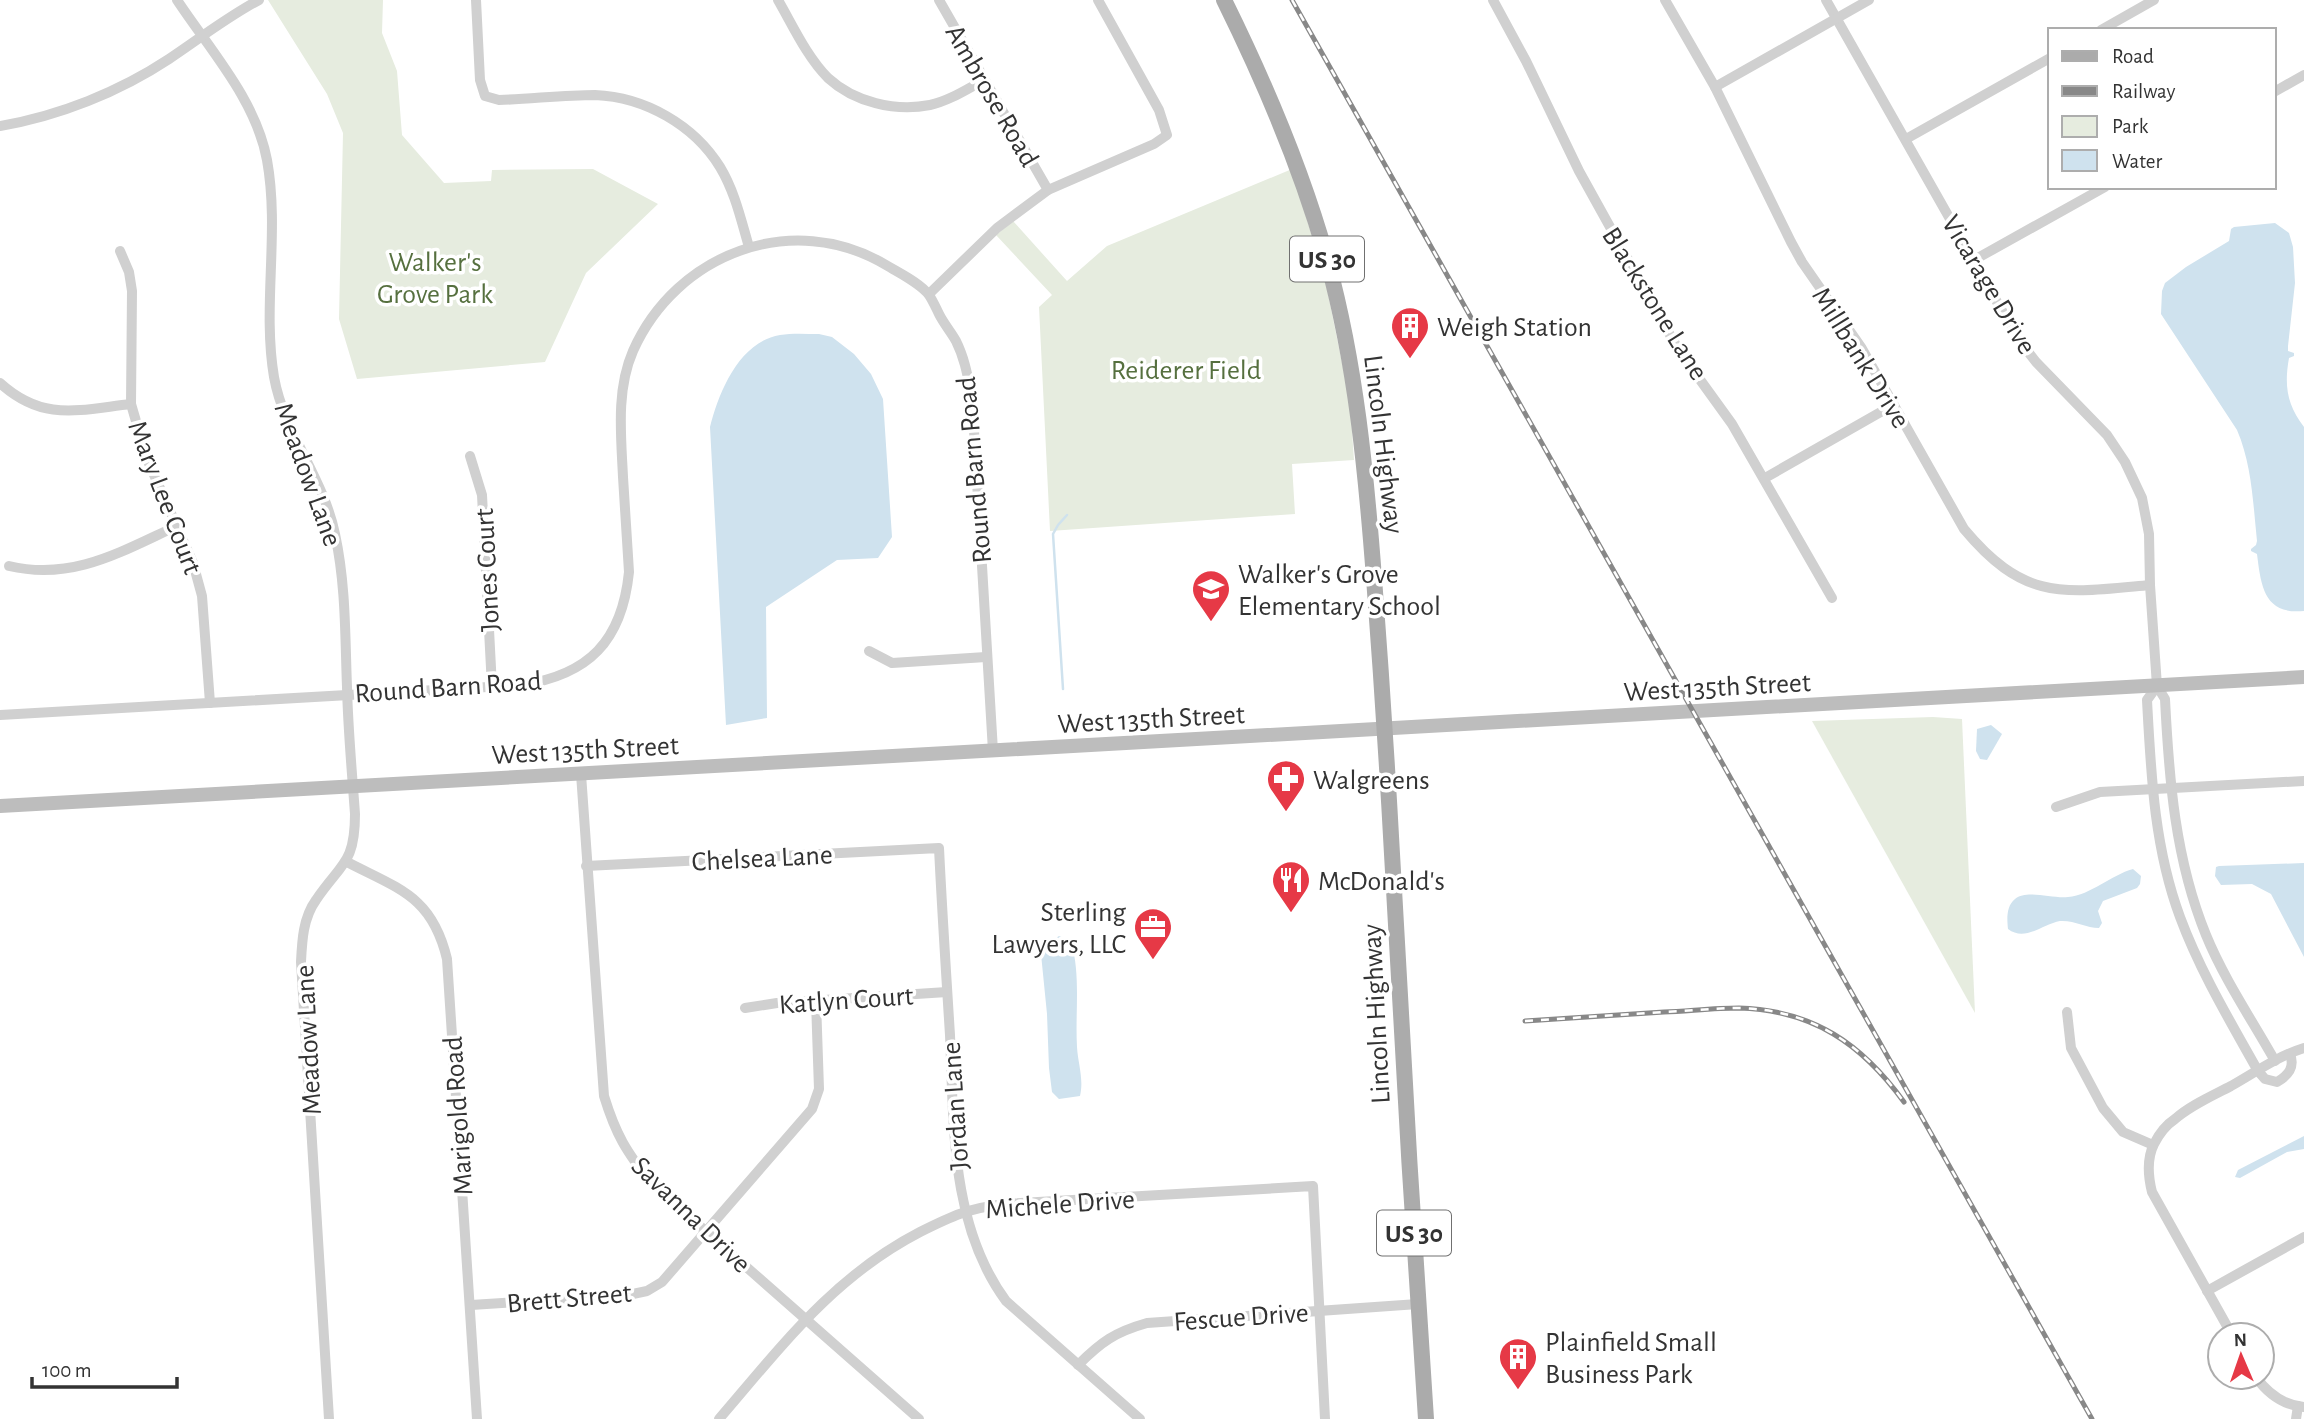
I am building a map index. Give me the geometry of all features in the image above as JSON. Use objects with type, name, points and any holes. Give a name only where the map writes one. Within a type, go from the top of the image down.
[{"type":"main road","name":"Lincoln Highway","points":[[1224,0],[1266,88],[1297,167],[1329,266],[1362,441],[1385,730],[1426,1419]]},
{"type":"street","name":"Meadow Lane","points":[[177,0],[239,91],[254,120],[267,159],[271,201],[270,340],[274,378],[283,412],[322,495],[335,531],[343,575],[354,843],[347,862],[315,901],[303,932],[301,962],[330,1419]]},
{"type":"street","points":[[0,126],[20,123],[108,93],[171,58],[259,0]]},
{"type":"street","points":[[476,0],[480,80],[485,96],[499,100],[596,95],[627,100],[653,109],[679,124],[701,143],[720,168],[734,196],[749,247]]},
{"type":"street","points":[[778,0],[812,57],[829,78],[851,95],[878,104],[909,107],[930,105],[984,80]]},
{"type":"street","name":"Ambrose Road","points":[[939,0],[1048,190]]},
{"type":"street","points":[[929,294],[998,228],[1048,190],[1154,144],[1167,135],[1159,110],[1098,0]]},
{"type":"street","name":"Blackstone Lane","points":[[1493,0],[1526,61],[1584,182],[1660,317],[1680,352],[1732,424],[1832,598]]},
{"type":"street","name":"Millbank Drive","points":[[1665,0],[1715,87],[1802,262],[1861,347],[1964,529],[1985,554],[2008,572],[2036,586],[2063,591],[2150,585]]},
{"type":"street","name":"Vicarage Drive","points":[[1826,0],[2018,339],[2036,362],[2107,435],[2125,463],[2142,498],[2149,534],[2157,686],[2165,699],[2171,789],[2185,869],[2207,936],[2231,985],[2275,1061]]},
{"type":"street","points":[[1715,87],[1869,0]]},
{"type":"street","points":[[2105,28],[2154,0]]},
{"type":"street","points":[[1906,139],[2048,59]]},
{"type":"street","points":[[2276,91],[2304,75]]},
{"type":"street","points":[[1974,260],[2101,189]]},
{"type":"street","name":"Round Barn Road","points":[[0,715],[492,687],[539,682],[564,675],[585,663],[605,644],[626,598],[629,572],[620,414],[632,354],[646,324],[684,282],[717,259],[749,247],[789,241],[820,242],[849,249],[876,260],[929,294],[967,369],[972,397],[993,751]]},
{"type":"street","name":"Mary Lee Court","points":[[120,251],[129,272],[132,291],[131,404],[147,459],[193,563],[202,596],[210,703]]},
{"type":"street","points":[[0,383],[14,396],[34,406],[60,411],[131,404]]},
{"type":"street","points":[[1765,478],[1893,405]]},
{"type":"street","name":"Jones Court","points":[[470,456],[482,495],[492,687]]},
{"type":"street","points":[[9,566],[32,571],[82,566],[109,557],[177,526]]},
{"type":"street","points":[[869,651],[892,663],[986,657]]},
{"type":"street","name":"West 135th Street","points":[[0,807],[2304,677]]},
{"type":"street","name":"Vicarage Drive","points":[[2157,686],[2147,700],[2154,813],[2167,874],[2190,943],[2258,1071]]},
{"type":"street","name":"Savanna Drive","points":[[580,774],[604,1096],[613,1124],[627,1152],[652,1183],[914,1418]]},
{"type":"street","points":[[2056,807],[2100,792],[2304,781]]},
{"type":"street","name":"Chelsea Lane","points":[[586,866],[939,848]]},
{"type":"street","name":"Jordan Lane","points":[[939,848],[957,1172],[978,1252],[991,1281],[1006,1301],[1140,1419]]},
{"type":"street","name":"Marigold Road","points":[[347,862],[416,900],[441,934],[447,959],[477,1419]]},
{"type":"street","points":[[2167,874],[2185,869]]},
{"type":"street","points":[[2190,943],[2207,936]]},
{"type":"street","points":[[2216,995],[2231,985]]},
{"type":"street","name":"Katlyn Court","points":[[745,1008],[777,1003],[947,992]]},
{"type":"street","name":"Brett Street","points":[[471,1305],[628,1295],[647,1291],[662,1282],[813,1109],[819,1089],[816,1001]]},
{"type":"street","points":[[2067,1012],[2071,1048],[2103,1108],[2123,1132],[2153,1145]]},
{"type":"street","points":[[2224,1321],[2152,1192],[2149,1168],[2153,1145],[2167,1125],[2182,1113],[2275,1061],[2304,1048]]},
{"type":"street","points":[[2258,1071],[2272,1082],[2286,1077],[2292,1061],[2290,1054]]},
{"type":"street","name":"Michele Drive","points":[[719,1419],[823,1300],[893,1246],[965,1210],[1005,1204],[1313,1186],[1319,1310]]},
{"type":"street","points":[[2207,1291],[2304,1237]]},
{"type":"street","name":"Fescue Drive","points":[[1078,1365],[1101,1342],[1123,1330],[1147,1323],[1418,1304]]},
{"type":"street","points":[[1319,1310],[1325,1419]]},
{"type":"street","points":[[2269,1391],[2275,1397],[2301,1406],[2296,1419]]},
{"type":"green space","name":"Walker's Grove Park","points":[[268,0],[383,0],[382,33],[397,71],[402,135],[444,183],[491,181],[492,170],[593,169],[658,204],[586,273],[545,362],[357,379],[339,319],[343,133],[327,94]]},
{"type":"green space","name":"Reiderer Field","points":[[1292,169],[1326,284],[1350,402],[1354,460],[1292,464],[1295,514],[1050,531],[1039,307],[1052,295],[996,235],[1013,221],[1067,281],[1107,246]]},
{"type":"green space","points":[[1933,717],[1962,719],[1975,1013],[1812,721]]},
{"type":"water","points":[[2275,223],[2289,233],[2293,247],[2295,283],[2288,351],[2294,353],[2294,356],[2289,358],[2287,386],[2290,403],[2304,427],[2304,611],[2280,608],[2267,596],[2260,577],[2257,554],[2251,551],[2257,541],[2251,484],[2242,443],[2237,430],[2161,314],[2165,283],[2229,241],[2231,229]]},
{"type":"water","points":[[819,334],[832,337],[854,354],[871,374],[883,399],[892,537],[878,558],[837,560],[766,607],[767,718],[726,725],[710,427],[725,384],[742,358],[753,347],[780,335]]},
{"type":"water","points":[[1991,725],[2002,734],[1987,760],[1980,759],[1976,751],[1977,729]]},
{"type":"water","points":[[2304,863],[2304,957],[2271,894],[2252,884],[2221,885],[2215,876],[2216,867],[2219,866]]},
{"type":"water","points":[[2133,869],[2141,876],[2140,884],[2137,888],[2103,901],[2098,911],[2102,923],[2099,928],[2060,921],[2021,934],[2008,929],[2010,905],[2020,896],[2076,895]]},
{"type":"water","points":[[1059,936],[1071,941],[1074,954],[1081,1084],[1080,1096],[1059,1099],[1052,1092],[1049,1068],[1041,954],[1047,944]]},
{"type":"water","points":[[2304,1136],[2304,1149],[2287,1152],[2240,1178],[2235,1177],[2238,1170]]},
{"type":"waterway","points":[[1063,689],[1053,534],[1067,515]]},
{"type":"railway","points":[[1292,0],[2092,1419]]},
{"type":"railway","points":[[1525,1021],[1730,1008],[1766,1010],[1790,1015],[1813,1023],[1853,1047],[1888,1081],[1904,1102]]},
{"type":"place","name":"Weigh Station","points":[[1410,360]]},
{"type":"place","name":"Walker's Grove Elementary School","points":[[1211,623]]},
{"type":"place","name":"Walgreens","points":[[1286,813]]},
{"type":"place","name":"McDonald's","points":[[1291,914]]},
{"type":"place","name":"Sterling Lawyers, LLC","points":[[1153,961]]},
{"type":"place","name":"Plainfield Small Business Park","points":[[1518,1391]]}]
